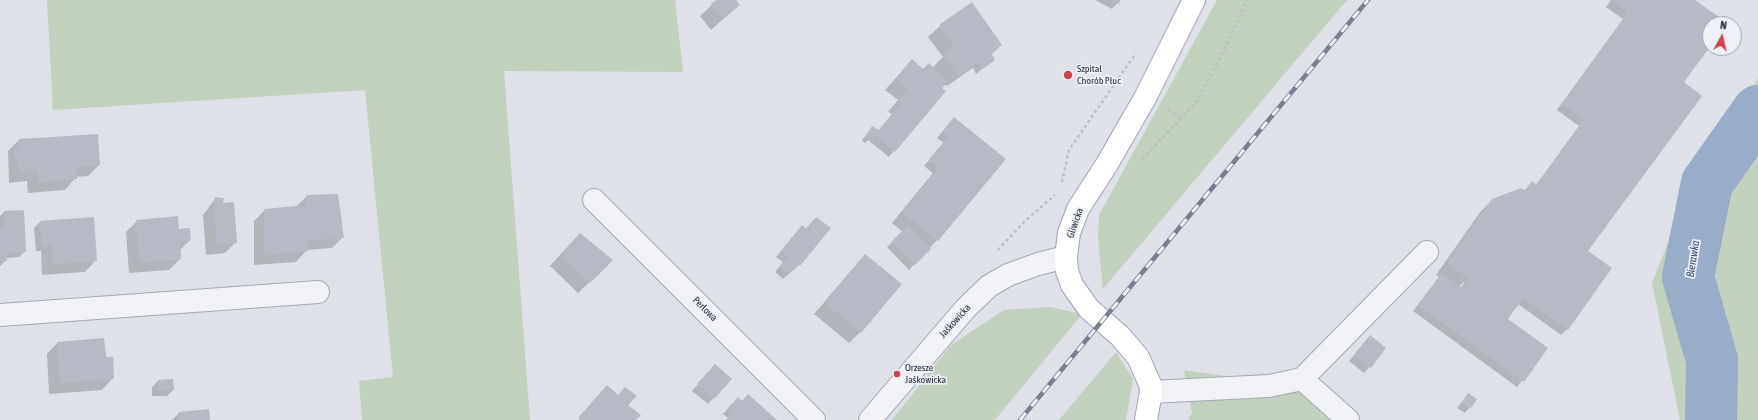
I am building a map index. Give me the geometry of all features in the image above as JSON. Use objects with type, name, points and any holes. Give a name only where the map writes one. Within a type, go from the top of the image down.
[{"type":"main road","name":"Gliwicka","points":[[1146,420],[1151,392],[1150,384],[1138,358],[1120,336],[1089,309],[1072,285],[1067,271],[1066,257],[1069,233],[1078,209],[1107,164],[1145,98],[1194,0]]},
{"type":"street","name":"Perłowa","points":[[594,200],[814,420]]},
{"type":"street","points":[[1151,392],[1269,386],[1302,379],[1427,252]]},
{"type":"street","name":"Jaśkowicka","points":[[870,420],[966,308],[989,286],[1008,275],[1038,264],[1066,257]]},
{"type":"street","points":[[0,314],[318,292]]},
{"type":"street","points":[[1302,379],[1348,420]]},
{"type":"path","points":[[1139,162],[1196,103],[1224,50],[1247,0]]},
{"type":"path","points":[[1060,186],[1069,150],[1140,47]]},
{"type":"path","points":[[994,254],[1025,221],[1058,192]]},
{"type":"green space","points":[[47,0],[675,0],[683,72],[504,71],[530,420],[362,420],[359,381],[393,377],[365,90],[53,110]]},
{"type":"green space","points":[[1217,0],[1347,0],[1103,289],[1098,238],[1099,215]]},
{"type":"green space","points":[[1758,78],[1758,420],[1680,420],[1652,283],[1691,185]]},
{"type":"green space","points":[[1050,307],[1082,314],[995,420],[892,420],[951,345],[1004,310]]},
{"type":"green space","points":[[1116,352],[1133,379],[1126,420],[1059,420]]},
{"type":"green space","points":[[1184,370],[1305,388],[1345,420],[1188,420],[1192,413]]},
{"type":"building","points":[[716,0],[736,0],[740,5],[723,19],[711,4]]},
{"type":"building","points":[[1111,0],[1121,0],[1118,4]]},
{"type":"building","points":[[1612,0],[1695,0],[1717,16],[1702,16],[1702,56],[1703,56],[1684,82],[1702,96],[1588,251],[1612,268],[1568,330],[1523,298],[1508,319],[1548,348],[1524,382],[1418,305],[1442,273],[1462,288],[1469,279],[1447,263],[1492,199],[1521,188],[1525,190],[1532,181],[1537,185],[1584,120],[1562,104],[1628,13]]},
{"type":"building","points":[[972,2],[1002,45],[991,53],[995,60],[983,69],[978,62],[958,76],[943,55],[954,46],[939,25]]},
{"type":"building","points":[[912,59],[923,69],[929,63],[948,82],[942,88],[946,91],[895,152],[875,135],[872,138],[867,134],[872,126],[879,130],[901,103],[898,100],[908,88],[896,78]]},
{"type":"building","points":[[954,117],[1006,159],[938,241],[902,212],[939,168],[929,159],[949,136],[942,132]]},
{"type":"building","points":[[98,134],[100,165],[76,167],[77,179],[39,182],[38,171],[20,172],[19,165],[13,156],[18,146],[19,139]]},
{"type":"building","points":[[338,194],[344,238],[307,240],[308,251],[264,255],[264,209],[306,205],[307,195]]},
{"type":"building","points":[[215,197],[224,198],[223,203],[234,202],[237,243],[217,244],[213,203],[215,203]]},
{"type":"building","points":[[24,210],[26,252],[6,253],[7,261],[0,261],[0,228],[4,228],[4,211]]},
{"type":"building","points":[[178,216],[179,229],[190,228],[191,240],[180,241],[181,259],[140,262],[136,220]]},
{"type":"building","points":[[94,217],[97,261],[53,264],[52,245],[42,246],[40,221]]},
{"type":"building","points":[[816,217],[831,228],[800,266],[798,264],[789,274],[780,266],[788,256],[781,251],[802,225],[809,231],[812,227],[809,225]]},
{"type":"building","points":[[908,225],[931,249],[915,265],[892,241]]},
{"type":"building","points":[[580,233],[613,260],[590,283],[560,255]]},
{"type":"building","points":[[865,254],[902,284],[861,333],[824,302]]},
{"type":"building","points":[[1370,335],[1386,348],[1371,368],[1354,355]]},
{"type":"building","points":[[104,338],[106,357],[113,357],[114,379],[60,383],[57,342]]},
{"type":"building","points":[[715,364],[732,379],[714,399],[697,384]]},
{"type":"building","points":[[173,379],[174,390],[158,390],[158,380]]},
{"type":"building","points":[[607,385],[618,395],[625,387],[637,396],[628,405],[641,415],[636,420],[580,420],[578,418]]},
{"type":"building","points":[[1468,393],[1477,399],[1471,408],[1462,402]]},
{"type":"building","points":[[748,394],[777,420],[726,420],[733,412],[728,408],[738,397],[742,401]]},
{"type":"building","points":[[209,409],[210,420],[179,420],[179,412]]},
{"type":"waterway","name":"Bierawka","points":[[1711,420],[1712,360],[1688,277],[1707,183],[1758,111]]},
{"type":"railway","points":[[1020,420],[1368,0]]},
{"type":"place","name":"Szpital Chorób Płuc","points":[[1068,75]]},
{"type":"place","name":"Orzesze Jaśkowicka","points":[[897,374]]}]
